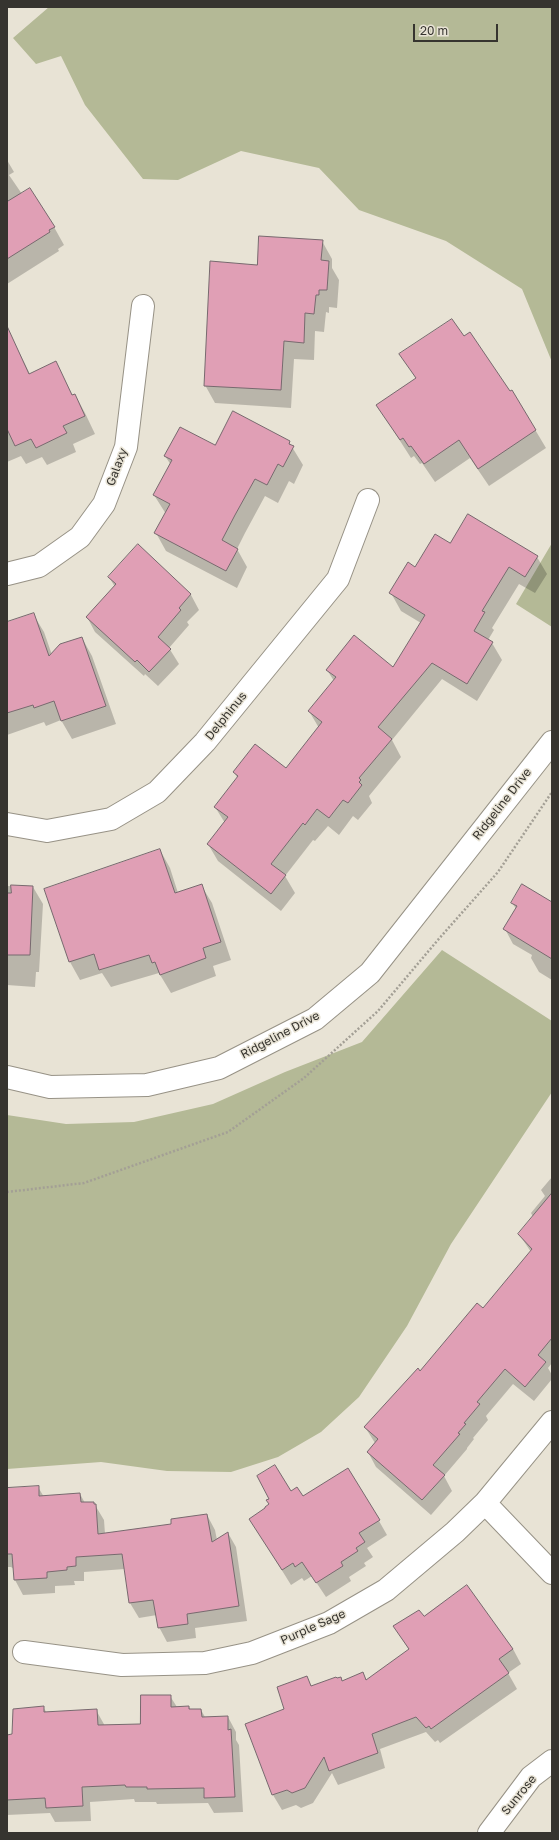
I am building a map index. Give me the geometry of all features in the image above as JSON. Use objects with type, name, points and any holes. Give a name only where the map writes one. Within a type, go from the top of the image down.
[{"type":"street","name":"Galaxy","points":[[7,574],[39,566],[80,537],[104,504],[126,447],[143,306]]},
{"type":"street","name":"Delphinus","points":[[7,824],[47,831],[111,819],[157,792],[205,742],[338,579],[368,500]]},
{"type":"street","name":"Ridgeline Drive","points":[[7,1077],[50,1087],[147,1085],[219,1068],[315,1019],[370,973],[552,742]]},
{"type":"street","name":"Purple Sage","points":[[24,1652],[122,1665],[205,1663],[252,1653],[329,1623],[386,1590],[455,1532],[485,1503],[552,1422]]},
{"type":"street","points":[[485,1503],[552,1572]]},
{"type":"street","name":"Sunrose","points":[[489,1833],[531,1777],[552,1761]]},
{"type":"green space","points":[[49,7],[552,7],[552,362],[522,289],[446,241],[359,210],[319,168],[241,151],[178,180],[143,179],[85,105],[61,56],[36,64],[13,38]]},
{"type":"green space","points":[[552,543],[552,627],[516,604]]},
{"type":"green space","points":[[442,950],[552,1021],[552,1092],[451,1244],[407,1326],[359,1397],[321,1432],[278,1457],[231,1472],[167,1471],[101,1462],[7,1469],[7,1115],[66,1124],[134,1122],[213,1104],[285,1072],[362,1042]]},
{"type":"building","points":[[30,188],[55,227],[49,230],[50,232],[7,259],[7,202]]},
{"type":"building","points":[[259,236],[323,240],[321,260],[329,261],[327,290],[319,290],[319,295],[316,295],[314,314],[305,313],[304,343],[284,341],[281,390],[204,386],[210,261],[257,265]]},
{"type":"building","points":[[452,319],[464,336],[470,332],[510,391],[512,390],[536,430],[478,469],[459,440],[424,464],[403,438],[400,440],[376,405],[416,378],[399,354]]},
{"type":"building","points":[[7,326],[29,374],[56,361],[72,395],[75,394],[85,416],[63,426],[67,433],[36,448],[31,439],[15,446],[7,429]]},
{"type":"building","points":[[233,411],[290,441],[289,444],[294,446],[283,467],[278,464],[267,485],[255,479],[235,515],[222,540],[238,549],[226,571],[154,533],[170,504],[153,495],[172,460],[164,456],[180,427],[215,445]]},
{"type":"building","points":[[468,514],[538,556],[525,577],[509,567],[482,611],[485,612],[474,631],[493,642],[467,684],[432,663],[378,727],[392,739],[359,778],[361,780],[359,782],[362,785],[348,803],[343,800],[329,818],[317,809],[305,825],[303,823],[271,864],[286,875],[271,894],[207,844],[228,817],[214,807],[238,776],[233,772],[255,744],[286,768],[322,722],[308,711],[336,677],[326,670],[354,635],[393,667],[425,615],[389,593],[408,562],[415,567],[435,534],[450,543]]},
{"type":"building","points":[[138,544],[191,594],[179,608],[181,610],[158,637],[171,649],[149,672],[137,660],[135,662],[86,617],[116,584],[108,577]]},
{"type":"building","points":[[34,613],[49,656],[60,644],[82,637],[106,706],[61,721],[54,701],[34,708],[33,705],[7,713],[7,622]]},
{"type":"building","points":[[160,849],[175,893],[202,884],[221,942],[203,948],[206,958],[160,975],[155,962],[152,963],[149,955],[99,970],[94,954],[69,962],[44,889]]},
{"type":"building","points":[[522,884],[552,902],[552,959],[503,929],[517,906],[511,903]]},
{"type":"building","points":[[11,885],[33,886],[30,955],[7,955],[7,893],[11,893]]},
{"type":"building","points":[[552,1193],[552,1338],[538,1355],[546,1362],[525,1387],[505,1369],[477,1402],[480,1404],[464,1423],[466,1424],[458,1433],[460,1434],[433,1465],[445,1475],[422,1500],[367,1452],[378,1439],[364,1427],[418,1368],[420,1371],[477,1303],[483,1308],[532,1249],[518,1234]]},
{"type":"building","points":[[275,1465],[291,1491],[297,1487],[303,1496],[348,1468],[380,1520],[359,1533],[365,1542],[356,1548],[358,1551],[341,1562],[343,1566],[316,1583],[302,1562],[295,1567],[293,1563],[282,1570],[249,1519],[269,1504],[266,1500],[269,1499],[257,1476]]},
{"type":"building","points":[[39,1486],[39,1496],[80,1493],[81,1502],[94,1502],[94,1504],[96,1504],[98,1534],[171,1524],[171,1519],[207,1514],[212,1542],[228,1532],[239,1606],[187,1614],[188,1624],[158,1628],[153,1600],[129,1603],[122,1554],[76,1557],[76,1566],[67,1567],[67,1570],[47,1572],[47,1578],[14,1580],[12,1554],[7,1554],[7,1488]]},
{"type":"building","points":[[467,1585],[513,1649],[499,1659],[509,1673],[431,1729],[429,1726],[426,1728],[416,1717],[372,1734],[378,1753],[329,1771],[324,1757],[305,1788],[292,1793],[287,1790],[272,1795],[245,1724],[284,1709],[277,1687],[307,1676],[311,1686],[336,1677],[341,1677],[342,1681],[363,1672],[366,1680],[409,1649],[393,1626],[419,1610],[424,1616]]},
{"type":"building","points":[[141,1695],[171,1695],[171,1707],[189,1706],[189,1709],[201,1709],[202,1717],[228,1716],[228,1730],[231,1729],[235,1797],[204,1798],[204,1788],[147,1789],[147,1787],[126,1787],[125,1785],[82,1787],[83,1806],[46,1808],[45,1798],[7,1800],[7,1735],[12,1734],[13,1709],[44,1706],[44,1712],[97,1709],[98,1725],[140,1724]]}]
